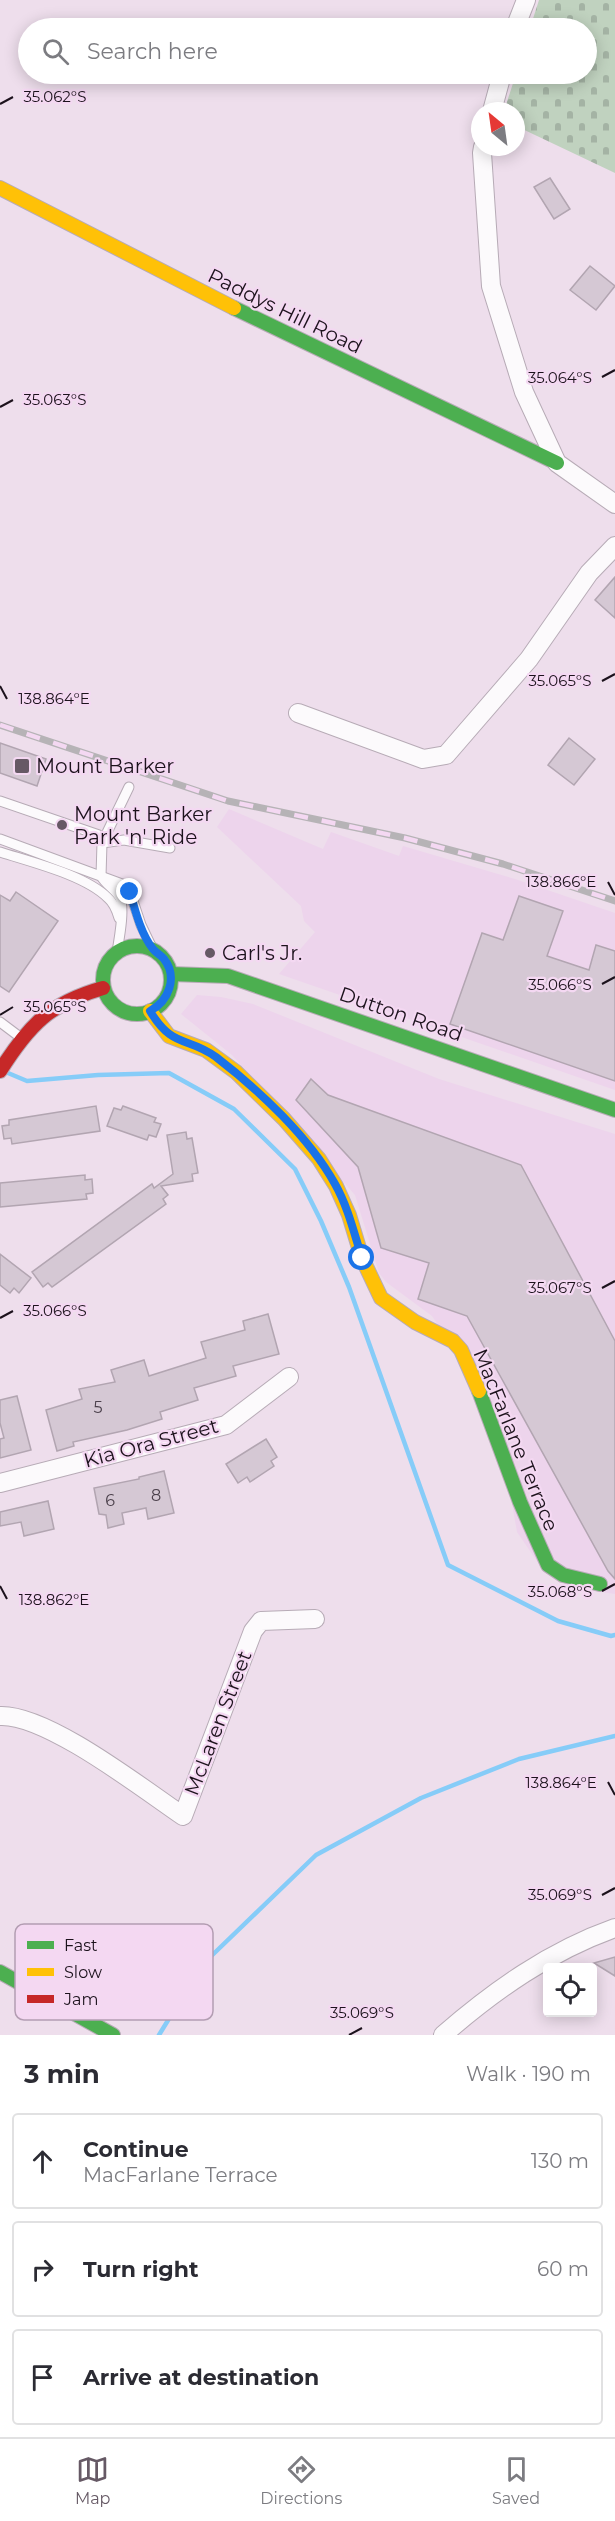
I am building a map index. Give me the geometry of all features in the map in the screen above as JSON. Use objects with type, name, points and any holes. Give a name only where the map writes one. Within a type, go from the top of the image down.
[{"type":"street","points":[[519,18],[526,0]]},
{"type":"street","points":[[494,102],[499,84]]},
{"type":"street","points":[[482,156],[491,286],[524,392],[557,463],[615,504]]},
{"type":"street","name":"Paddys Hill Road","points":[[0,188],[190,287],[557,463]]},
{"type":"street","points":[[313,719],[423,759],[446,755],[529,659],[589,573],[615,546]]},
{"type":"street","points":[[132,946],[153,950],[165,960],[171,974],[168,993],[161,1004],[141,1014],[121,1011],[113,1005],[103,988],[102,980],[106,964],[117,952],[132,946]]},
{"type":"street","name":"Dutton Road","points":[[171,974],[228,976],[615,1110]]},
{"type":"street","points":[[0,1071],[34,1021],[53,1006],[69,998],[103,988]]},
{"type":"street","name":"MacFarlane Terrace","points":[[150,1011],[169,1036],[206,1050],[236,1072],[284,1119],[320,1159],[349,1215],[362,1258],[381,1298],[415,1322],[453,1341],[461,1350],[485,1404],[520,1502],[548,1565],[563,1575],[600,1584]]},
{"type":"street","name":"Kia Ora Street","points":[[0,1483],[226,1425],[289,1377]]},
{"type":"street","name":"McLaren Street","points":[[0,1716],[34,1724],[71,1741],[183,1816],[253,1631],[261,1621],[315,1619]]},
{"type":"street","points":[[443,2035],[479,2003],[541,1961],[615,1928]]},
{"type":"street","points":[[0,1972],[15,1980]]},
{"type":"street","points":[[87,2020],[114,2035]]},
{"type":"lane","points":[[102,843],[129,787]]},
{"type":"lane","points":[[0,801],[99,834],[102,843],[101,876],[120,900],[117,952]]},
{"type":"lane","points":[[0,839],[128,888],[153,950]]},
{"type":"lane","points":[[102,843],[124,840],[170,848]]},
{"type":"lane","points":[[0,852],[58,871],[92,886],[109,898],[120,921]]},
{"type":"lane","points":[[0,1022],[22,1038]]},
{"type":"shaded area","points":[[229,809],[323,849],[331,832],[399,856],[403,846],[515,879],[615,913],[615,1090],[279,974],[315,932],[304,921],[301,906],[217,827]]},
{"type":"shaded area","points":[[197,995],[221,997],[253,1004],[439,1079],[615,1134],[615,1594],[594,1591],[545,1573],[517,1532],[495,1408],[432,1316],[386,1282],[379,1273],[355,1195],[232,1055],[181,1014]]},
{"type":"green space","points":[[539,0],[615,0],[615,173],[525,130],[525,102],[507,102],[513,84],[597,84],[597,18],[533,18]]},
{"type":"building","points":[[550,178],[570,209],[554,219],[534,187]]},
{"type":"building","points":[[590,266],[615,286],[596,310],[570,290]]},
{"type":"building","points":[[615,577],[615,618],[595,600]]},
{"type":"building","points":[[569,738],[595,759],[574,785],[548,765]]},
{"type":"building","name":"Mount Barker","points":[[0,743],[46,759],[37,786],[0,773]]},
{"type":"building","points":[[16,892],[58,921],[9,992],[0,986],[0,895],[10,901]]},
{"type":"building","points":[[519,896],[563,911],[547,956],[589,970],[596,945],[615,951],[615,1081],[450,1024],[482,933],[503,940]]},
{"type":"building","points":[[311,1079],[328,1095],[521,1165],[615,1341],[615,1579],[608,1571],[467,1316],[418,1299],[429,1263],[381,1248],[358,1167],[296,1100]]},
{"type":"building","points":[[96,1106],[100,1131],[12,1144],[11,1138],[4,1139],[2,1126],[9,1125],[9,1120]]},
{"type":"building","points":[[123,1106],[156,1118],[154,1122],[161,1124],[156,1137],[149,1135],[147,1140],[107,1126],[114,1108],[121,1110]]},
{"type":"building","points":[[186,1132],[187,1139],[192,1138],[198,1173],[192,1174],[193,1181],[161,1186],[168,1195],[163,1199],[166,1204],[52,1287],[48,1283],[43,1287],[32,1272],[152,1184],[154,1188],[173,1174],[167,1135]]},
{"type":"building","points":[[85,1175],[85,1180],[92,1179],[93,1193],[86,1194],[87,1199],[0,1207],[0,1183]]},
{"type":"building","points":[[0,1254],[31,1278],[19,1293],[14,1288],[10,1293],[0,1285]]},
{"type":"building","points":[[268,1314],[279,1354],[233,1366],[236,1376],[194,1388],[198,1400],[160,1412],[162,1419],[127,1430],[73,1442],[74,1446],[57,1451],[46,1410],[82,1399],[79,1389],[115,1382],[111,1370],[144,1360],[149,1376],[206,1358],[201,1342],[245,1330],[243,1321]]},
{"type":"building","points":[[17,1396],[31,1450],[0,1458],[0,1439],[4,1438],[0,1423],[0,1400]]},
{"type":"building","points":[[266,1439],[277,1457],[271,1461],[274,1466],[250,1482],[247,1477],[238,1483],[226,1464]]},
{"type":"building","points":[[164,1471],[174,1513],[148,1519],[146,1508],[122,1513],[124,1524],[108,1528],[106,1515],[99,1514],[94,1488],[139,1479],[139,1477]]},
{"type":"building","points":[[48,1501],[54,1529],[24,1536],[21,1522],[0,1526],[0,1512]]},
{"type":"building","points":[[615,1957],[615,1976],[597,1963],[594,1963]]},
{"type":"waterway","points":[[8,1073],[27,1081],[98,1075],[169,1073],[234,1109],[295,1169],[321,1221],[349,1287],[448,1565],[558,1621],[611,1636],[615,1635]]},
{"type":"waterway","points":[[213,1954],[316,1855],[421,1798],[519,1759],[615,1736]]},
{"type":"waterway","points":[[159,2035],[168,2020]]},
{"type":"railway","points":[[0,725],[228,801],[405,838],[503,864],[615,901]]},
{"type":"traffic: fast","points":[[234,308],[557,463]]},
{"type":"traffic: fast","points":[[137,946],[150,948],[161,956],[169,967],[171,980],[169,993],[161,1004],[150,1012],[137,1014],[124,1012],[113,1004],[105,993],[103,980],[105,967],[113,956],[124,948],[137,946]]},
{"type":"traffic: fast","points":[[171,974],[228,976],[615,1110]]},
{"type":"traffic: fast","points":[[479,1391],[520,1502],[548,1565],[563,1575],[600,1584]]},
{"type":"traffic: fast","points":[[0,1972],[15,1980]]},
{"type":"traffic: fast","points":[[86,2020],[113,2035]]},
{"type":"traffic: slow","points":[[0,188],[234,308]]},
{"type":"traffic: slow","points":[[150,1011],[169,1036],[206,1050],[236,1072],[284,1119],[319,1159],[336,1186],[349,1215],[362,1258],[381,1298],[415,1322],[453,1341],[461,1350],[479,1391]]},
{"type":"traffic: jam","points":[[0,1071],[31,1028],[42,1018],[69,1001],[103,988]]},
{"type":"place","name":"Mount Barker","points":[[22,766]]},
{"type":"place","name":"Mount Barker Park 'n' Ride","points":[[62,825]]},
{"type":"place","name":"Carl's Jr.","points":[[210,953]]},
{"type":"route","points":[[130,892],[141,925],[153,950],[165,960],[171,974],[170,987],[165,999],[150,1011],[158,1024],[169,1036],[206,1050],[236,1072],[284,1119],[320,1159],[349,1215],[362,1258]]}]
